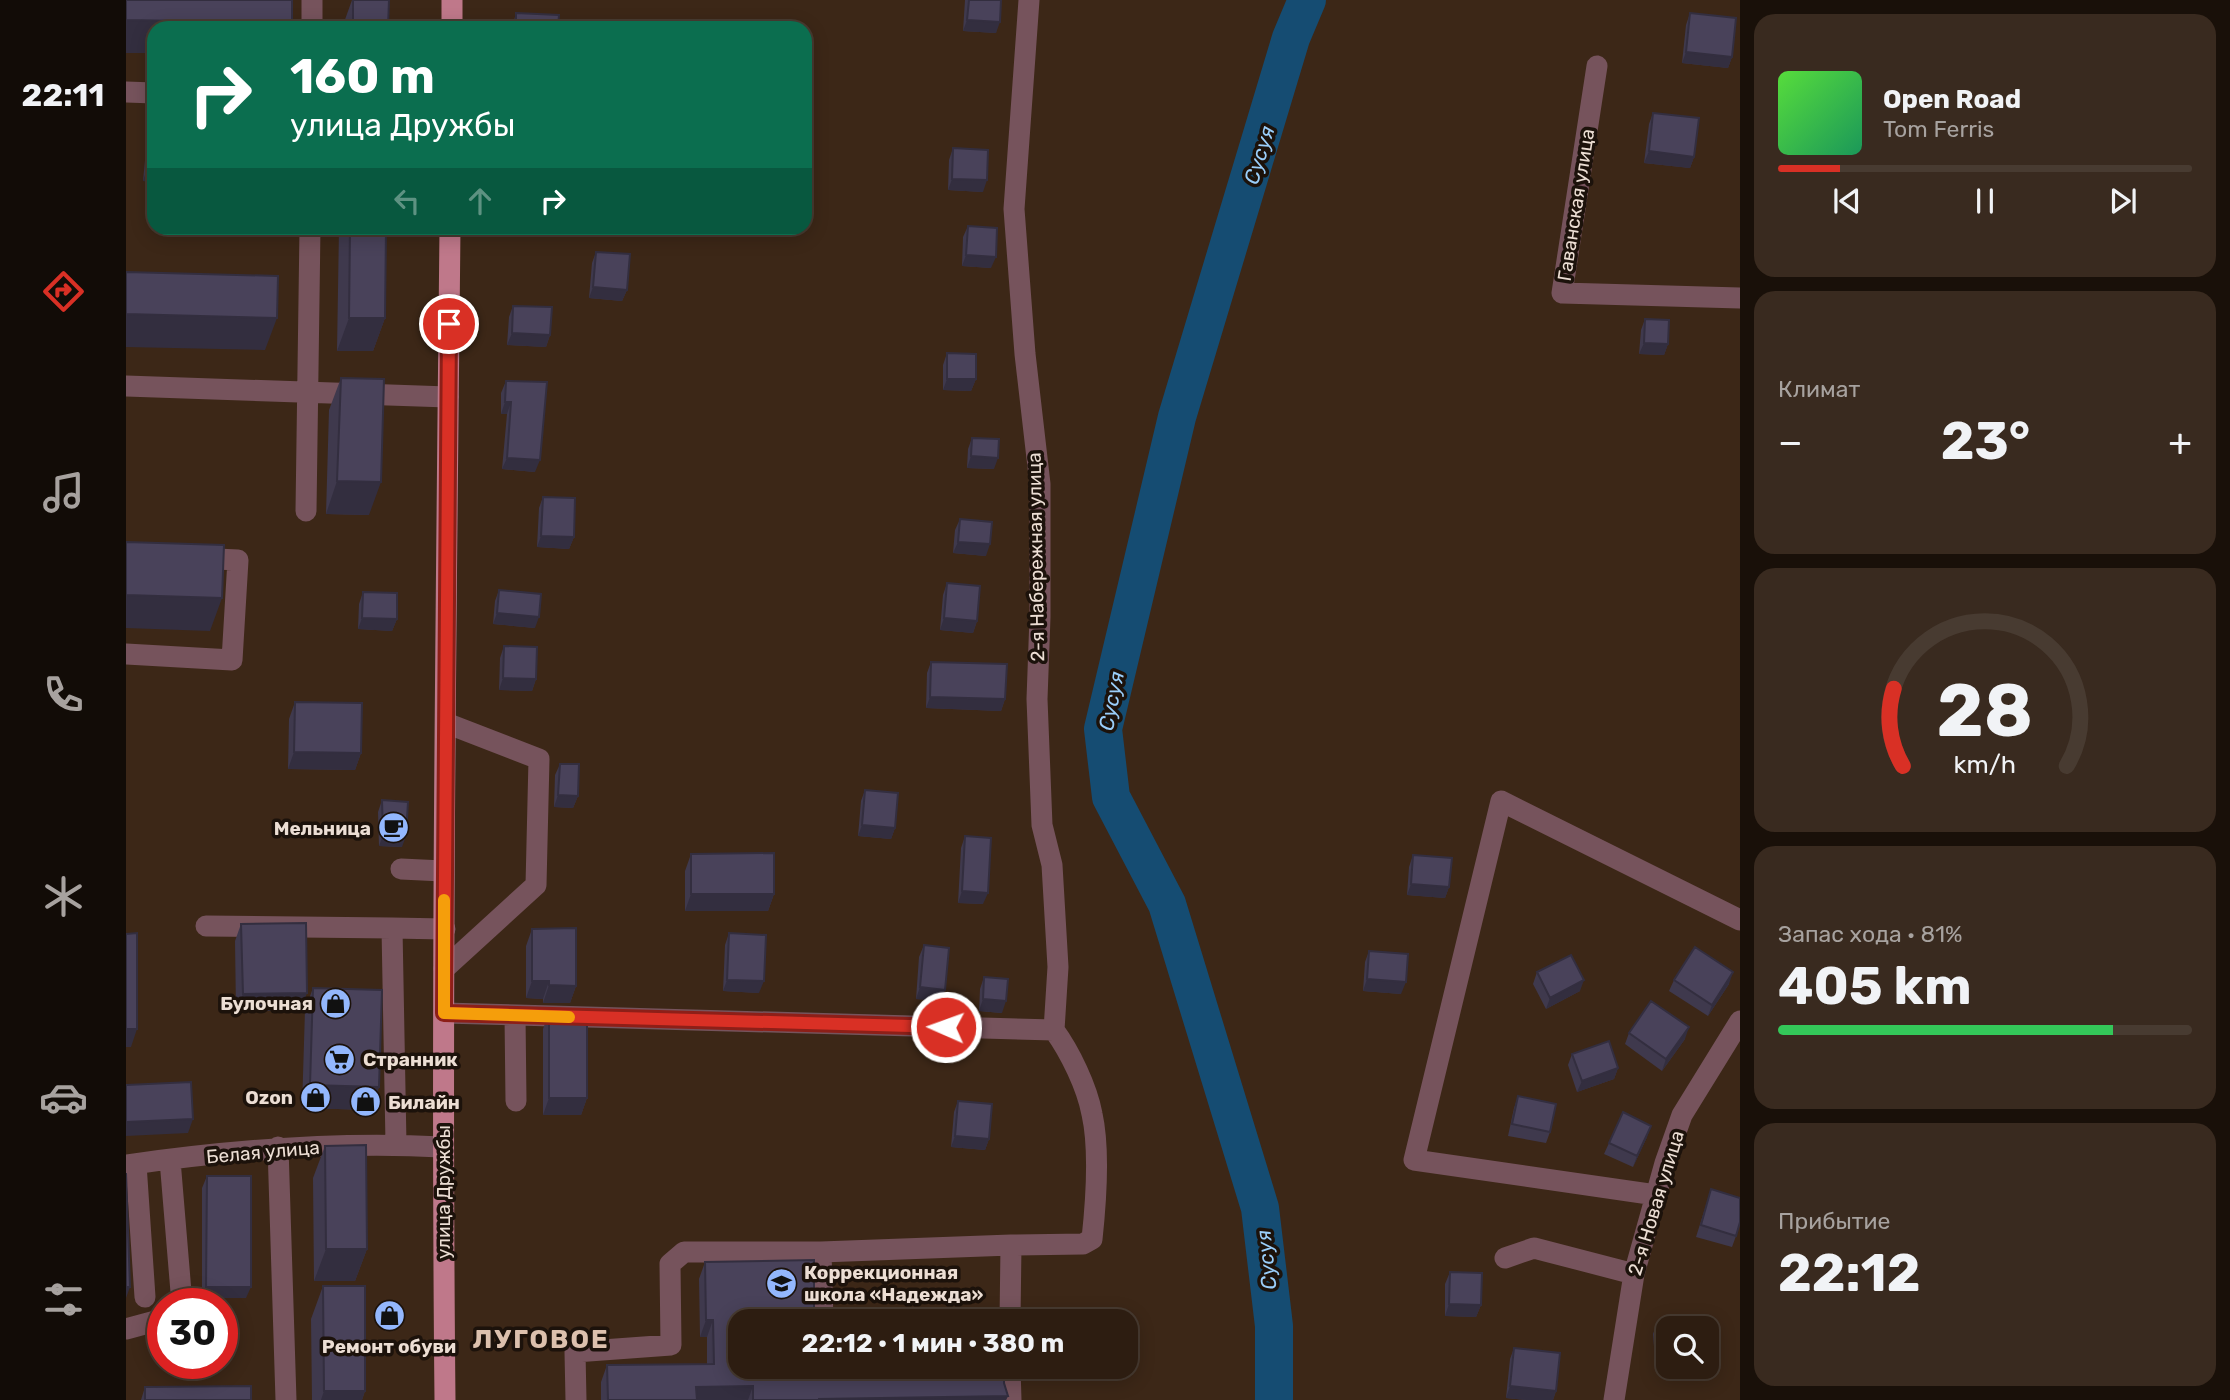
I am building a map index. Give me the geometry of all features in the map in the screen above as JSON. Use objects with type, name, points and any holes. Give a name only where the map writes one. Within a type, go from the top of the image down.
[{"type":"main road","points":[[452,0],[452,21]]},
{"type":"main road","name":"улица Дружбы","points":[[445,1400],[443,871],[450,235]]},
{"type":"street","points":[[312,0],[312,21]]},
{"type":"street","name":"2-я Набережная улица","points":[[1029,0],[1014,209],[1040,484],[1037,699],[1042,825],[1052,865],[1058,967],[1054,1030]]},
{"type":"street","name":"Гаванская улица","points":[[1597,66],[1562,293],[1740,298]]},
{"type":"street","points":[[126,92],[147,93]]},
{"type":"street","points":[[306,511],[310,235]]},
{"type":"street","points":[[126,386],[448,397]]},
{"type":"street","points":[[126,654],[232,660],[238,560],[176,556]]},
{"type":"street","points":[[444,969],[536,885],[539,759],[446,723]]},
{"type":"street","points":[[1656,1195],[1413,1160],[1500,801],[1740,920]]},
{"type":"street","points":[[401,869],[443,871]]},
{"type":"street","points":[[206,926],[444,929]]},
{"type":"street","points":[[393,928],[396,1144]]},
{"type":"street","points":[[444,1013],[1054,1030],[1069,1051],[1092,1114],[1096,1172],[1092,1239],[1083,1244],[821,1252],[684,1252],[670,1264],[671,1345],[576,1352],[576,1400]]},
{"type":"street","points":[[514,1015],[516,1101]]},
{"type":"street","name":"2-я Новая улица","points":[[1614,1400],[1633,1273],[1682,1115],[1740,1021]]},
{"type":"street","name":"Белая улица","points":[[131,1165],[278,1147],[396,1144],[442,1147]]},
{"type":"street","points":[[278,1147],[286,1400]]},
{"type":"street","points":[[170,1160],[181,1288]]},
{"type":"street","points":[[131,1165],[145,1297]]},
{"type":"street","points":[[1010,1309],[1011,1245]]},
{"type":"street","points":[[1505,1258],[1534,1248],[1633,1273]]},
{"type":"street","points":[[821,1252],[823,1309]]},
{"type":"street","points":[[126,1329],[147,1323]]},
{"type":"street","points":[[1011,1379],[1012,1400]]},
{"type":"building","points":[[126,0],[292,0],[292,21],[126,20]]},
{"type":"building","points":[[353,0],[389,0],[388,21],[353,21]]},
{"type":"building","points":[[969,0],[1001,0],[1000,22],[967,20]]},
{"type":"building","points":[[516,13],[559,15],[559,21],[516,21]]},
{"type":"building","points":[[1690,13],[1736,18],[1732,57],[1686,52]]},
{"type":"building","points":[[1653,113],[1699,118],[1694,157],[1649,151]]},
{"type":"building","points":[[953,148],[988,150],[987,180],[952,179]]},
{"type":"building","points":[[968,226],[997,228],[996,257],[966,255]]},
{"type":"building","points":[[350,235],[386,235],[385,318],[349,318]]},
{"type":"building","points":[[596,252],[630,254],[627,290],[593,287]]},
{"type":"building","points":[[126,272],[278,276],[277,318],[126,314]]},
{"type":"building","points":[[513,306],[552,307],[550,335],[512,333]]},
{"type":"building","points":[[1645,319],[1669,320],[1668,344],[1644,343]]},
{"type":"building","points":[[947,353],[976,354],[976,379],[947,379]]},
{"type":"building","points":[[341,378],[384,379],[381,482],[337,481]]},
{"type":"building","points":[[506,381],[547,382],[540,460],[507,458],[511,402],[505,402]]},
{"type":"building","points":[[972,438],[999,439],[998,458],[971,456]]},
{"type":"building","points":[[543,497],[575,498],[574,537],[541,536]]},
{"type":"building","points":[[960,519],[992,522],[990,544],[958,542]]},
{"type":"building","points":[[126,542],[224,545],[222,598],[126,595]]},
{"type":"building","points":[[947,583],[980,586],[977,621],[944,618]]},
{"type":"building","points":[[499,590],[541,594],[539,617],[497,613]]},
{"type":"building","points":[[363,592],[397,593],[397,619],[362,618]]},
{"type":"building","points":[[504,646],[537,647],[536,679],[503,678]]},
{"type":"building","points":[[931,662],[1007,664],[1005,699],[930,697]]},
{"type":"building","points":[[295,702],[362,703],[361,753],[294,752]]},
{"type":"building","points":[[560,764],[579,764],[578,796],[558,795]]},
{"type":"building","points":[[865,790],[898,793],[895,828],[862,825]]},
{"type":"building","points":[[382,800],[408,802],[406,836],[383,835]]},
{"type":"building","points":[[965,836],[991,838],[988,893],[962,891]]},
{"type":"building","points":[[774,853],[774,894],[691,894],[691,854]]},
{"type":"building","points":[[1413,855],[1452,858],[1449,887],[1411,884]]},
{"type":"building","points":[[306,923],[307,993],[243,994],[241,924]]},
{"type":"building","points":[[576,928],[576,986],[532,981],[532,929]]},
{"type":"building","points":[[137,933],[137,1029],[126,1029],[126,934]]},
{"type":"building","points":[[729,933],[766,935],[764,981],[727,980]]},
{"type":"building","points":[[924,945],[949,948],[945,990],[920,987]]},
{"type":"building","points":[[1695,947],[1733,972],[1712,1005],[1674,980]]},
{"type":"building","points":[[1369,951],[1408,954],[1406,982],[1367,979]]},
{"type":"building","points":[[1571,955],[1584,980],[1550,998],[1537,972]]},
{"type":"building","points":[[984,977],[1008,979],[1006,1001],[983,999]]},
{"type":"building","points":[[313,988],[382,990],[379,1087],[310,1085]]},
{"type":"building","points":[[1651,1001],[1689,1027],[1666,1059],[1629,1033]]},
{"type":"building","points":[[549,1012],[587,1013],[587,1098],[549,1098]]},
{"type":"building","points":[[1609,1041],[1618,1068],[1582,1081],[1572,1054]]},
{"type":"building","points":[[191,1082],[193,1119],[126,1122],[126,1085]]},
{"type":"building","points":[[1518,1096],[1556,1104],[1550,1132],[1512,1124]]},
{"type":"building","points":[[958,1101],[992,1104],[989,1139],[955,1136]]},
{"type":"building","points":[[1623,1112],[1651,1126],[1637,1156],[1609,1143]]},
{"type":"building","points":[[366,1145],[367,1249],[326,1249],[325,1146]]},
{"type":"building","points":[[126,1173],[130,1287],[126,1287]]},
{"type":"building","points":[[207,1176],[251,1176],[251,1287],[206,1287]]},
{"type":"building","points":[[1711,1189],[1740,1198],[1740,1222],[1736,1236],[1701,1225]]},
{"type":"building","points":[[814,1260],[814,1309],[728,1309],[728,1379],[1004,1379],[1008,1396],[753,1400],[753,1386],[696,1387],[697,1400],[608,1400],[607,1365],[714,1364],[713,1320],[706,1320],[705,1262]]},
{"type":"building","points":[[1450,1272],[1482,1273],[1481,1305],[1449,1304]]},
{"type":"building","points":[[323,1286],[365,1286],[365,1391],[324,1391]]},
{"type":"building","points":[[1514,1348],[1560,1353],[1556,1391],[1510,1386]]},
{"type":"building","points":[[251,1386],[251,1400],[145,1400],[145,1387]]},
{"type":"waterway","name":"Сусуя","points":[[1274,1400],[1274,1326],[1260,1208],[1167,904],[1111,797],[1103,729],[1177,417],[1291,38],[1307,0]]},
{"type":"slow traffic","points":[[444,900],[444,1013],[569,1017]]},
{"type":"place","name":"Мельница","points":[[394,828]]},
{"type":"place","name":"Булочная","points":[[336,1003]]},
{"type":"place","name":"Странник","points":[[340,1059]]},
{"type":"place","name":"Ozon","points":[[316,1097]]},
{"type":"place","name":"Билайн","points":[[365,1102]]},
{"type":"place","name":"Коррекционная школа «Надежда»","points":[[781,1283]]},
{"type":"place","name":"Ремонт обуви","points":[[389,1315]]},
{"type":"district","name":"ЛУГОВОЕ","points":[[541,1339]]},
{"type":"route","points":[[449,324],[444,1013],[946,1027]]}]
